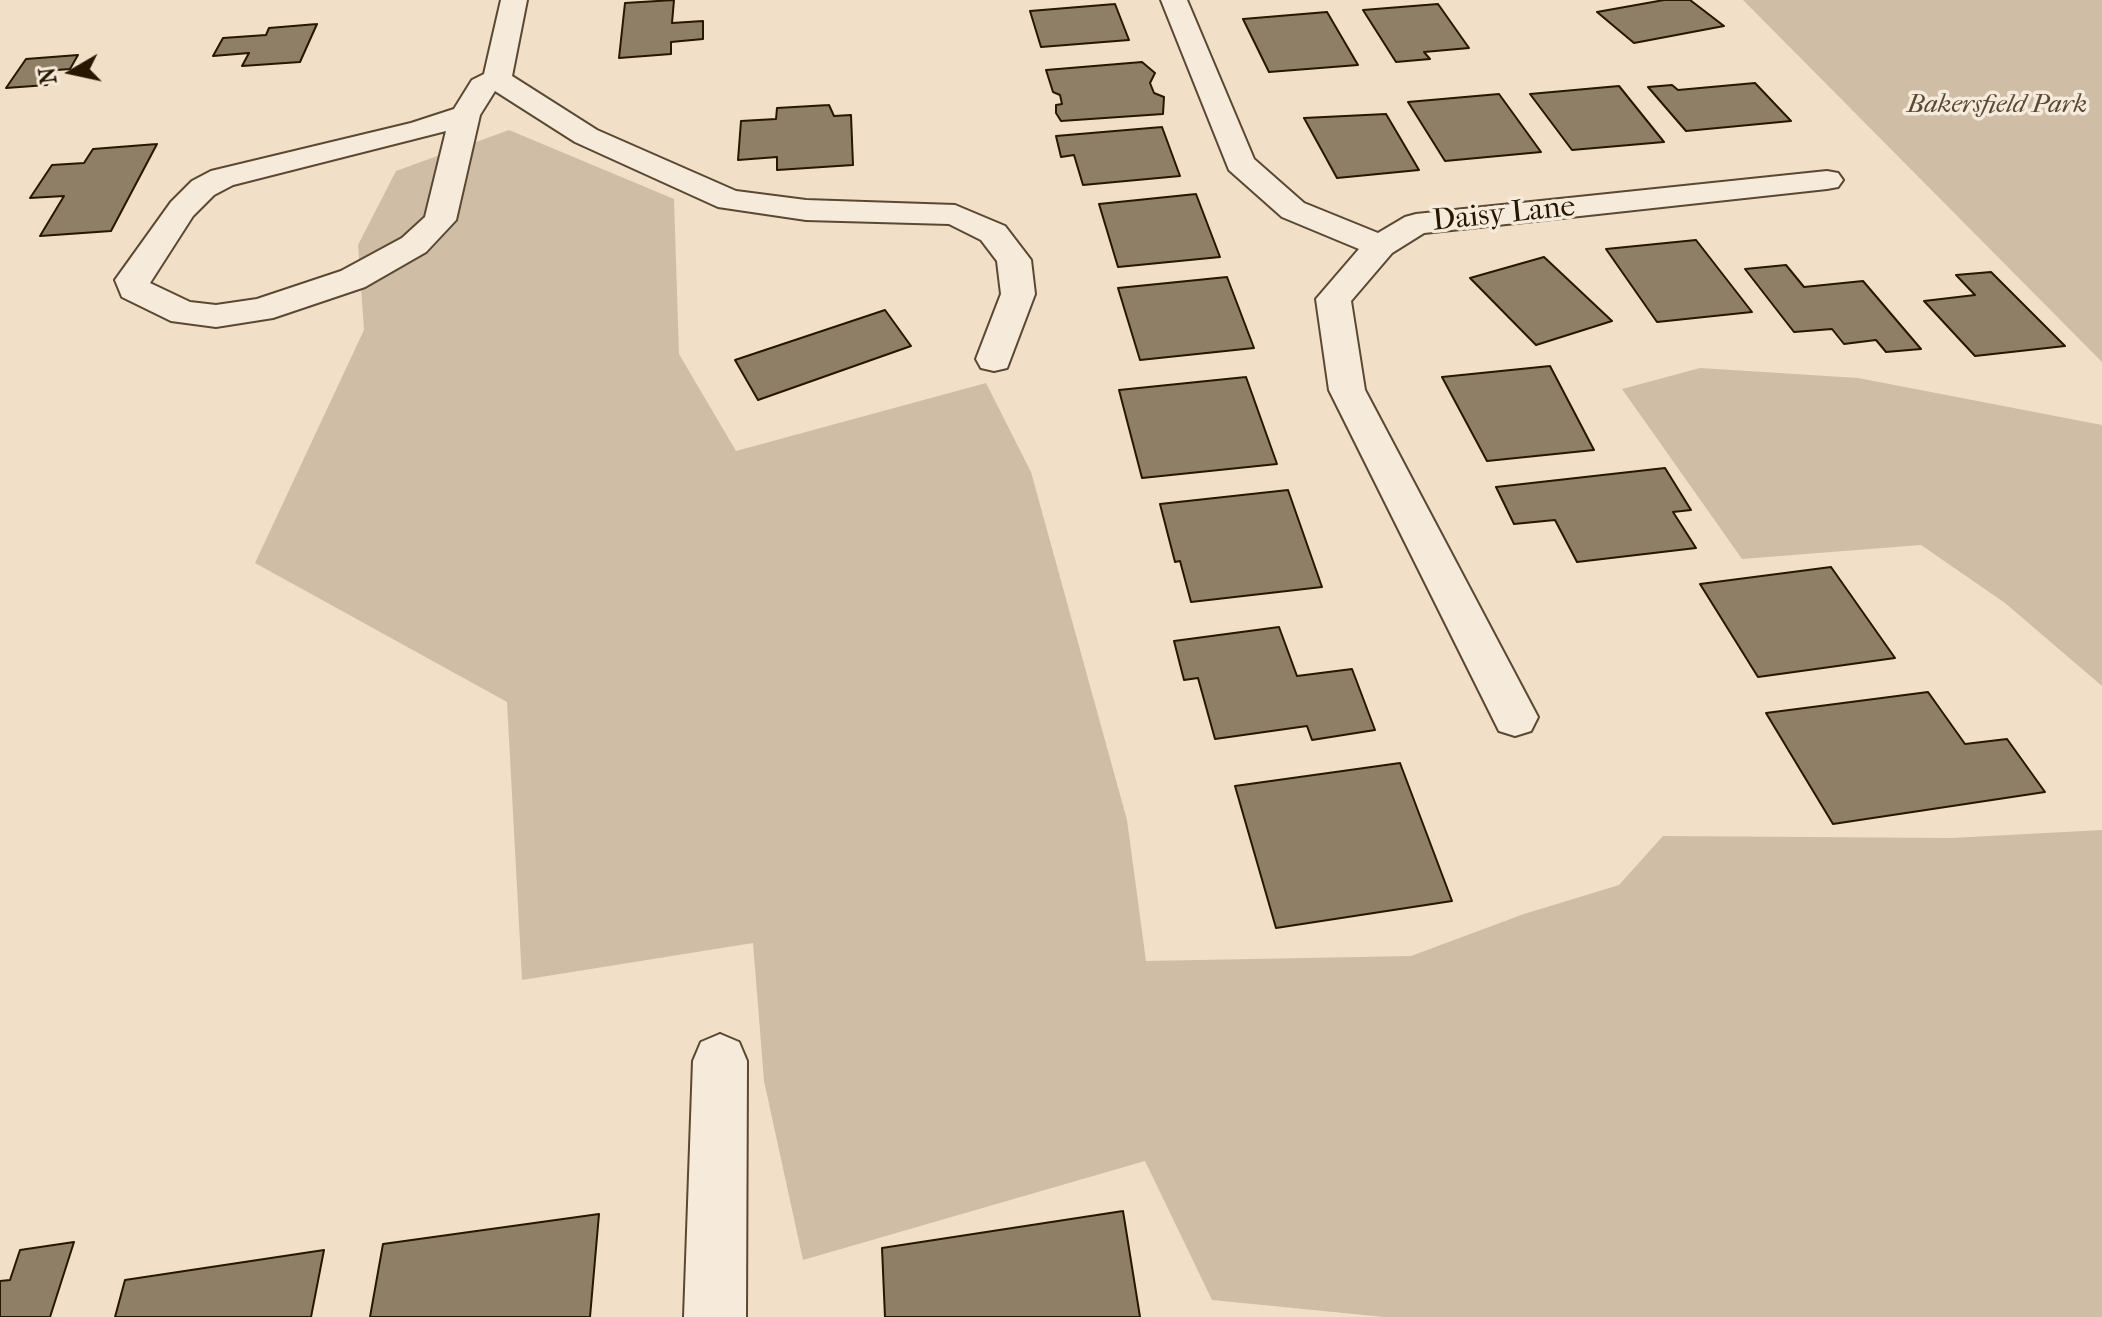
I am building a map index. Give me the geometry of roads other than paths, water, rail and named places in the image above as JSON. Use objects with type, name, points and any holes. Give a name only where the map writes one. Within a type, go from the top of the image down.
[{"type":"street","points":[[497,79],[514,0]]},
{"type":"street","points":[[1174,0],[1240,163],[1293,210],[1380,246]]},
{"type":"street","points":[[465,115],[421,130],[222,178],[203,188],[182,209],[132,280],[134,289],[183,313],[216,316],[261,310],[353,279],[414,245],[440,220],[465,115],[482,86],[497,79]]},
{"type":"street","points":[[497,79],[586,136],[729,200],[806,210],[955,215],[993,233],[1014,260],[1018,294],[994,359]]},
{"type":"street","name":"Daisy Lane","points":[[1515,717],[1347,390],[1333,299],[1380,246],[1416,224],[1827,180]]},
{"type":"street","points":[[715,1317],[720,1061]]},
{"type":"park label","name":"Bakersfield Park","points":[[1997,106]]}]
